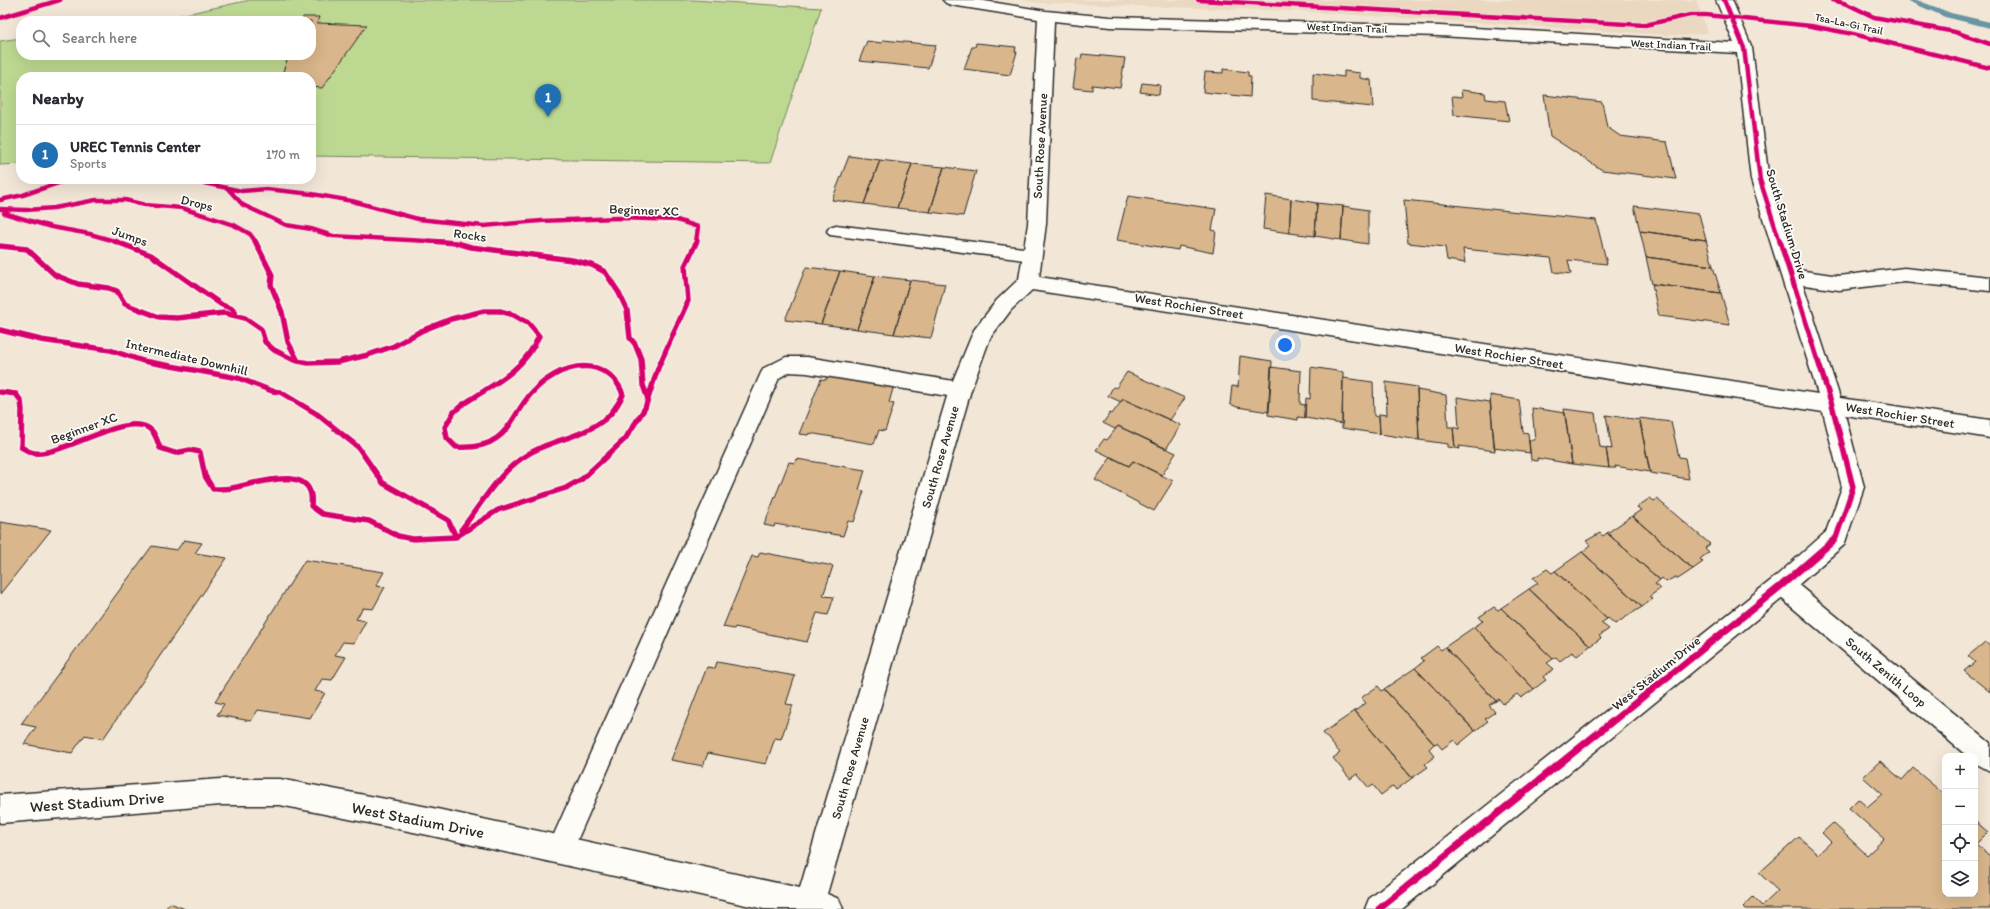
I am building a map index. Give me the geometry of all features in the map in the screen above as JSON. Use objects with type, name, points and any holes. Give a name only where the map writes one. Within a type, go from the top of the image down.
[{"type":"street","name":"West Indian Trail","points":[[951,0],[1046,16],[1110,22],[1440,31],[1744,48]]},
{"type":"street","name":"South Stadium Drive","points":[[1724,0],[1744,48],[1760,180],[1832,405]]},
{"type":"street","name":"South Rose Avenue","points":[[820,907],[960,390],[981,335],[1004,304],[1028,282],[1037,224],[1046,16]]},
{"type":"street","name":"West Rochier Street","points":[[1028,282],[1990,429]]},
{"type":"street","name":"West Stadium Drive","points":[[1379,909],[1782,585],[1836,538],[1853,487],[1832,405]]},
{"type":"street","name":"West Stadium Drive","points":[[0,809],[221,792],[280,792],[428,821],[820,907]]},
{"type":"lane","points":[[836,231],[1032,255]]},
{"type":"lane","points":[[1791,276],[1839,283],[1904,274],[1990,284]]},
{"type":"lane","points":[[560,850],[771,373],[786,364],[807,365],[960,390]]},
{"type":"lane","name":"South Zenith Loop","points":[[1782,585],[1990,759]]},
{"type":"shaded area","points":[[1020,0],[1696,0],[1708,33],[1681,36],[1295,11],[1038,3]]},
{"type":"green space","points":[[250,0],[693,0],[821,8],[770,163],[316,156],[316,72],[16,72],[16,164],[0,165],[0,41],[16,39],[16,60],[316,60],[316,16],[177,16]]},
{"type":"building","points":[[316,17],[319,17],[317,23],[367,25],[322,88],[316,87],[316,72],[283,72],[287,60],[316,60]]},
{"type":"building","points":[[883,40],[936,45],[928,68],[859,61],[867,41],[882,43]]},
{"type":"building","points":[[976,43],[1016,47],[1015,52],[1017,52],[1010,75],[964,69],[972,47],[975,47]]},
{"type":"building","points":[[1082,54],[1125,58],[1120,88],[1092,85],[1092,90],[1073,88],[1077,58],[1081,59]]},
{"type":"building","points":[[1223,69],[1248,72],[1248,76],[1251,76],[1250,97],[1203,92],[1205,72],[1223,73]]},
{"type":"building","points":[[1344,71],[1360,73],[1360,78],[1371,80],[1373,107],[1313,101],[1313,73],[1344,77]]},
{"type":"building","points":[[1142,83],[1160,85],[1159,95],[1140,92]]},
{"type":"building","points":[[1461,90],[1485,93],[1486,99],[1505,101],[1509,121],[1454,115],[1452,96],[1462,97]]},
{"type":"building","points":[[1544,95],[1602,102],[1607,127],[1620,136],[1667,142],[1676,179],[1602,170],[1550,136]]},
{"type":"building","points":[[849,156],[880,160],[864,204],[832,200]]},
{"type":"building","points":[[880,160],[912,164],[897,208],[864,204]]},
{"type":"building","points":[[912,164],[944,167],[930,212],[897,208]]},
{"type":"building","points":[[944,167],[976,171],[963,216],[930,212]]},
{"type":"building","points":[[1266,195],[1291,199],[1289,233],[1263,229]]},
{"type":"building","points":[[1128,196],[1216,209],[1212,230],[1216,231],[1213,253],[1179,246],[1178,250],[1117,240]]},
{"type":"building","points":[[1291,199],[1317,203],[1315,236],[1289,233]]},
{"type":"building","points":[[1404,200],[1596,220],[1607,264],[1568,260],[1571,274],[1554,272],[1551,258],[1463,249],[1465,263],[1447,260],[1445,247],[1408,243]]},
{"type":"building","points":[[1317,203],[1343,206],[1341,240],[1315,236]]},
{"type":"building","points":[[1343,206],[1368,210],[1368,244],[1341,240]]},
{"type":"building","points":[[1634,206],[1699,214],[1706,240],[1640,231]]},
{"type":"building","points":[[1640,231],[1706,240],[1713,266],[1646,257]]},
{"type":"building","points":[[1646,257],[1713,266],[1721,293],[1652,284]]},
{"type":"building","points":[[806,267],[840,271],[821,324],[785,320]]},
{"type":"building","points":[[840,271],[875,276],[857,329],[821,324]]},
{"type":"building","points":[[875,276],[910,280],[894,334],[857,329]]},
{"type":"building","points":[[910,280],[945,284],[931,338],[894,334]]},
{"type":"building","points":[[1652,284],[1721,293],[1730,325],[1659,316]]},
{"type":"building","points":[[1240,356],[1272,361],[1269,412],[1237,407],[1230,404],[1232,386],[1238,387]]},
{"type":"building","points":[[1271,367],[1301,371],[1300,404],[1305,405],[1305,418],[1298,417],[1298,420],[1268,415]]},
{"type":"building","points":[[1311,367],[1343,372],[1342,424],[1305,418],[1306,398],[1310,399]]},
{"type":"building","points":[[1127,372],[1185,398],[1170,420],[1123,399],[1121,402],[1108,396],[1113,387],[1116,388]]},
{"type":"building","points":[[828,374],[894,385],[889,403],[894,404],[885,431],[879,430],[874,444],[809,433],[808,435],[799,434],[821,379],[826,380]]},
{"type":"building","points":[[1343,378],[1373,382],[1374,416],[1379,417],[1380,434],[1342,428]]},
{"type":"building","points":[[1386,382],[1417,387],[1419,440],[1380,434],[1379,414],[1387,415]]},
{"type":"building","points":[[1417,390],[1446,395],[1448,427],[1453,427],[1455,448],[1448,447],[1448,444],[1419,440]]},
{"type":"building","points":[[1490,395],[1519,400],[1523,432],[1528,433],[1530,453],[1494,448]]},
{"type":"building","points":[[1457,397],[1490,402],[1495,451],[1459,446],[1460,449],[1455,448],[1453,427],[1459,429]]},
{"type":"building","points":[[1123,399],[1181,425],[1166,449],[1118,426],[1115,429],[1103,423]]},
{"type":"building","points":[[1532,408],[1565,413],[1572,464],[1537,458],[1538,461],[1531,460],[1529,440],[1535,440]]},
{"type":"building","points":[[1564,409],[1595,413],[1600,447],[1606,448],[1609,468],[1572,464]]},
{"type":"building","points":[[1606,415],[1640,420],[1650,472],[1615,466],[1616,468],[1609,468],[1606,448],[1612,449]]},
{"type":"building","points":[[1639,418],[1671,422],[1679,457],[1685,458],[1689,479],[1650,473]]},
{"type":"building","points":[[1118,426],[1176,453],[1162,475],[1133,461],[1129,466],[1096,450],[1104,439],[1107,440]]},
{"type":"building","points":[[1111,457],[1129,466],[1133,461],[1173,481],[1154,511],[1095,480]]},
{"type":"building","points":[[797,459],[865,470],[859,490],[864,491],[854,522],[848,521],[843,536],[775,524],[774,527],[764,525],[789,462],[795,463]]},
{"type":"building","points":[[1650,498],[1654,501],[1657,499],[1710,544],[1705,548],[1709,552],[1700,559],[1703,562],[1693,569],[1632,516],[1641,510],[1637,507]]},
{"type":"building","points":[[1632,516],[1693,569],[1678,579],[1675,577],[1666,582],[1662,578],[1660,580],[1607,533]]},
{"type":"building","points":[[0,522],[51,530],[0,594]]},
{"type":"building","points":[[1600,533],[1603,536],[1607,533],[1660,580],[1655,584],[1660,589],[1650,596],[1653,599],[1642,607],[1582,552],[1591,545],[1586,541]]},
{"type":"building","points":[[184,540],[202,543],[195,553],[227,558],[103,739],[85,735],[72,753],[24,744],[36,727],[21,724],[152,546],[177,550]]},
{"type":"building","points":[[760,552],[833,566],[823,596],[834,597],[828,615],[817,613],[807,642],[735,627],[734,629],[723,627],[752,556],[758,557]]},
{"type":"building","points":[[1582,552],[1642,607],[1615,624],[1608,618],[1607,619],[1555,571]]},
{"type":"building","points":[[305,560],[384,572],[376,586],[385,587],[373,609],[363,608],[356,619],[366,621],[354,643],[343,642],[335,655],[346,657],[332,680],[322,679],[315,691],[325,693],[310,718],[258,710],[251,721],[217,715],[224,704],[215,702]]},
{"type":"building","points":[[1547,569],[1552,573],[1555,571],[1607,619],[1601,623],[1609,629],[1599,636],[1601,638],[1590,646],[1529,589],[1538,583],[1533,578]]},
{"type":"building","points":[[1529,589],[1590,646],[1577,656],[1572,652],[1560,661],[1556,657],[1553,659],[1501,608]]},
{"type":"building","points":[[1494,607],[1498,610],[1501,608],[1553,659],[1547,663],[1554,669],[1543,677],[1546,680],[1534,689],[1474,627],[1483,621],[1479,617]]},
{"type":"building","points":[[1474,627],[1534,689],[1521,698],[1517,694],[1503,704],[1499,699],[1496,701],[1445,647]]},
{"type":"building","points":[[1985,642],[1990,646],[1990,692],[1964,671],[1975,662],[1968,656]]},
{"type":"building","points":[[1437,646],[1441,650],[1445,647],[1496,701],[1489,705],[1495,712],[1485,719],[1488,721],[1475,731],[1415,668],[1424,661],[1421,658]]},
{"type":"building","points":[[717,662],[795,676],[786,704],[793,705],[781,739],[775,738],[766,764],[708,753],[703,766],[671,760],[707,667],[715,668]]},
{"type":"building","points":[[1415,668],[1475,731],[1458,745],[1454,740],[1442,749],[1437,743],[1434,744],[1384,689]]},
{"type":"building","points":[[1378,686],[1382,691],[1384,689],[1434,744],[1429,749],[1435,756],[1425,764],[1428,767],[1412,778],[1355,711],[1366,703],[1361,698]]},
{"type":"building","points":[[1355,711],[1412,778],[1396,790],[1393,786],[1381,795],[1373,785],[1369,788],[1357,774],[1350,779],[1333,758],[1340,753],[1323,733]]},
{"type":"building","points":[[1880,761],[1902,780],[1913,768],[1942,792],[1942,897],[1978,897],[1978,846],[1990,856],[1990,909],[1745,909],[1743,907],[1753,897],[1762,906],[1778,891],[1759,873],[1799,837],[1818,854],[1831,842],[1822,833],[1833,823],[1867,855],[1884,839],[1849,808],[1858,799],[1867,807],[1882,794],[1863,777]]},
{"type":"building","points":[[1978,824],[1988,832],[1978,842]]},
{"type":"building","points":[[170,903],[185,909],[165,909]]},
{"type":"waterway","points":[[1910,0],[1948,15],[1990,25]]},
{"type":"cycle path","points":[[0,18],[60,0]]},
{"type":"cycle path","name":"Tsa-La-Gi Trail","points":[[1198,0],[1645,25],[1690,15],[1706,15],[1811,26],[1853,34],[1990,68]]},
{"type":"cycle path","points":[[1379,909],[1782,585],[1836,538],[1853,487],[1832,405],[1760,180],[1744,48],[1724,0]]},
{"type":"cycle path","name":"Tsa-La-Gi Trail","points":[[1833,0],[1847,4],[1874,17],[1955,32],[1990,44]]},
{"type":"cycle path","points":[[0,200],[23,195],[55,184]]},
{"type":"cycle path","name":"Beginner XC","points":[[0,392],[16,394],[21,401],[21,447],[33,453],[48,452],[63,448],[114,428],[130,425],[142,425],[152,431],[160,448],[175,453],[190,450],[200,452],[205,476],[209,485],[213,489],[232,488],[260,481],[292,479],[301,481],[309,488],[312,498],[311,506],[322,514],[369,521],[398,536],[413,539],[456,537],[498,510],[566,488],[582,479],[625,439],[645,408],[658,368],[688,301],[685,266],[693,252],[698,227],[677,220],[618,218],[541,221],[484,226],[418,219],[352,201],[312,194],[266,189],[242,191],[208,184]]},
{"type":"cycle path","name":"Rocks","points":[[229,190],[243,205],[286,225],[311,229],[333,236],[457,243],[471,247],[572,260],[592,265],[605,272],[619,293],[627,310],[630,338],[635,344],[641,359],[643,385],[648,399]]},
{"type":"cycle path","name":"Drops","points":[[0,209],[26,210],[54,208],[96,200],[125,200],[145,205],[182,208],[234,225],[250,234],[259,247],[272,275],[271,285],[282,312],[288,342],[298,361]]},
{"type":"cycle path","name":"Jumps","points":[[4,213],[51,227],[90,234],[133,247],[151,255],[173,272],[197,286],[222,305],[233,309],[235,315]]},
{"type":"cycle path","points":[[0,246],[27,249],[55,275],[78,284],[109,288],[117,291],[125,304],[159,317],[177,318],[224,313],[245,318],[261,329],[263,338],[267,345],[282,355],[294,360],[308,363],[338,362],[382,351],[421,331],[467,314],[484,311],[500,311],[514,315],[528,323],[539,336],[534,348],[517,368],[473,397],[454,412],[445,427],[447,438],[456,447],[484,445],[499,437],[507,429],[525,400],[532,392],[540,384],[559,372],[581,367],[591,367],[602,370],[612,377],[620,387],[623,395],[608,416],[595,426],[585,431],[541,447],[520,459],[503,475],[461,530]]},
{"type":"cycle path","name":"Intermediate Downhill","points":[[0,330],[41,340],[110,350],[143,361],[238,378],[272,391],[280,392],[317,414],[358,447],[383,483],[448,520],[456,537]]},
{"type":"place","name":"UREC Tennis Center","points":[[548,117]]}]
